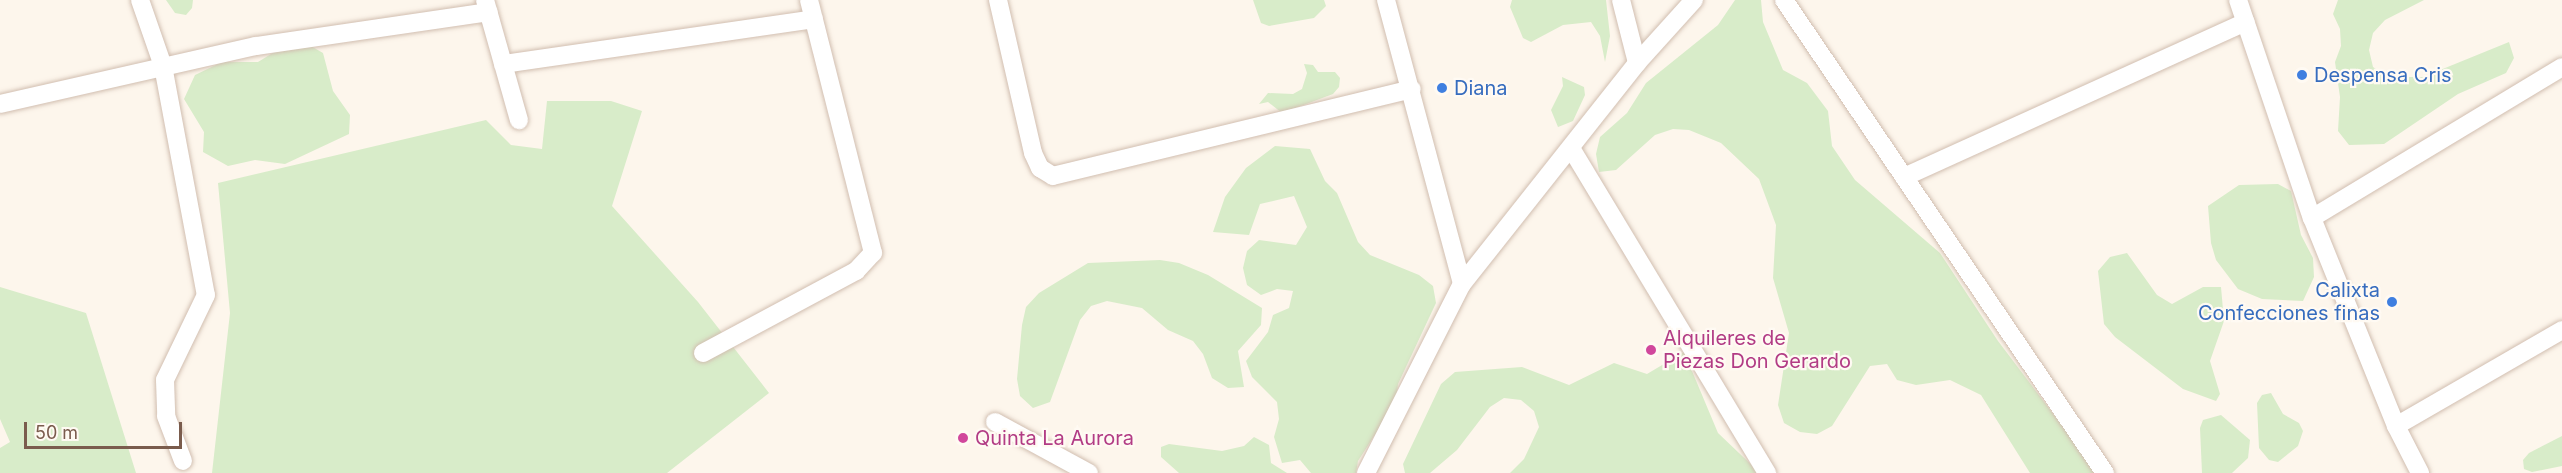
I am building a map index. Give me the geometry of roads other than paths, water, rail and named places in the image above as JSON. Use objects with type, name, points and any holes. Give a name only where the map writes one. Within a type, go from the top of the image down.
[{"type":"street","points":[[140,0],[163,66],[206,295],[165,380],[166,416],[183,461]]},
{"type":"street","points":[[703,353],[856,271],[873,254],[810,0]]},
{"type":"street","points":[[998,0],[1033,153],[1040,168],[1053,176],[1412,89]]},
{"type":"street","points":[[1386,0],[1412,89],[1462,284]]},
{"type":"street","points":[[1621,0],[1637,63]]},
{"type":"street","points":[[1366,473],[1462,284],[1637,63],[1694,0]]},
{"type":"street","points":[[1784,0],[2105,473]]},
{"type":"street","points":[[2238,0],[2312,218],[2396,426],[2420,473]]},
{"type":"street","points":[[0,104],[256,46],[487,6],[519,120]]},
{"type":"street","points":[[504,64],[814,19]]},
{"type":"street","points":[[1904,177],[2246,22]]},
{"type":"street","points":[[2312,218],[2562,67]]},
{"type":"street","points":[[1571,148],[1767,473]]},
{"type":"street","points":[[2396,426],[2562,330]]},
{"type":"street","points":[[995,422],[1089,473]]},
{"type":"place","name":"Despensa Cris","points":[[2302,75]]},
{"type":"place","name":"Diana","points":[[1442,88]]},
{"type":"place","name":"Calixta Confecciones finas","points":[[2392,302]]},
{"type":"place","name":"Alquileres de Piezas Don Gerardo","points":[[1651,350]]},
{"type":"place","name":"Quinta La Aurora","points":[[963,438]]}]
